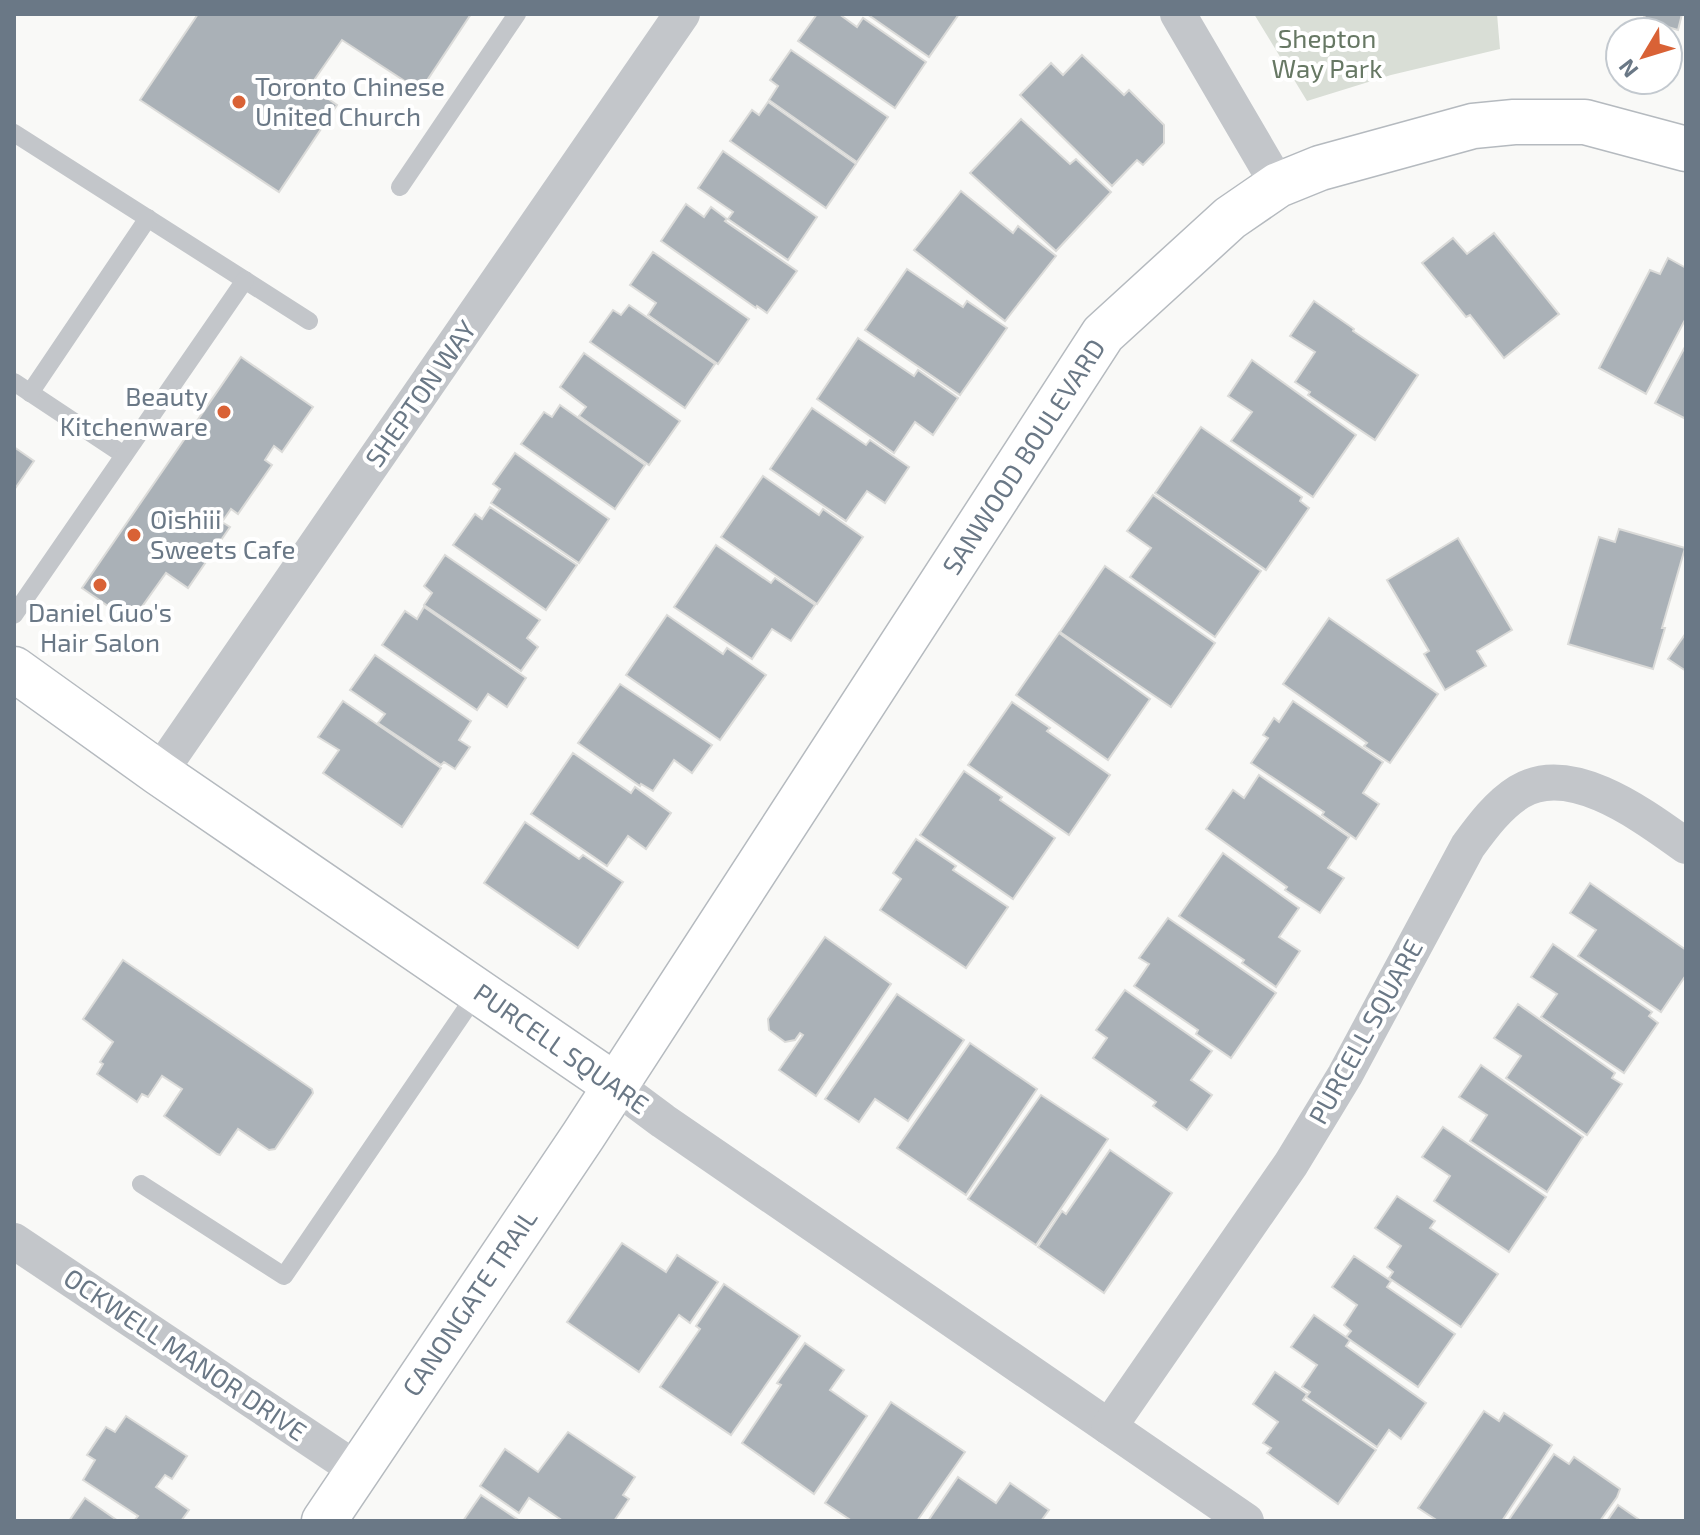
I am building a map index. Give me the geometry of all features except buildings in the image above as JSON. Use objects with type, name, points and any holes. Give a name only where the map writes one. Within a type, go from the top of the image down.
[{"type":"street","name":"SHEPTON WAY","points":[[159,773],[682,14]]},
{"type":"street","points":[[1178,14],[1278,185]]},
{"type":"street","name":"SANWOOD BOULEVARD","points":[[616,1086],[1103,334],[1230,218],[1278,185],[1320,168],[1473,126],[1514,122],[1585,122],[1686,149]]},
{"type":"street","name":"PURCELL SQUARE","points":[[14,669],[159,773],[479,990],[676,1130],[1246,1521]]},
{"type":"street","name":"PURCELL SQUARE","points":[[1109,1427],[1291,1164],[1373,1023],[1456,864],[1488,821],[1519,792],[1544,783],[1579,786],[1604,794],[1634,810],[1686,846]]},
{"type":"street","name":"CANONGATE TRAIL","points":[[324,1521],[616,1086]]},
{"type":"street","name":"OCKWELL MANOR DRIVE","points":[[14,1241],[357,1470]]},
{"type":"lane","points":[[400,187],[517,14]]},
{"type":"lane","points":[[14,133],[309,321]]},
{"type":"lane","points":[[124,455],[22,388],[148,218]]},
{"type":"lane","points":[[14,615],[245,280]]},
{"type":"lane","points":[[141,1184],[284,1276],[479,990]]},
{"type":"green space","name":"Shepton Way Park","points":[[1254,14],[1497,14],[1500,49],[1391,75],[1307,101]]},
{"type":"place","name":"Toronto Chinese United Church","points":[[239,102]]},
{"type":"place","name":"Beauty Kitchenware","points":[[224,412]]},
{"type":"place","name":"Oishiii Sweets Cafe","points":[[134,535]]},
{"type":"place","name":"Daniel Guo's Hair Salon","points":[[100,585]]}]
